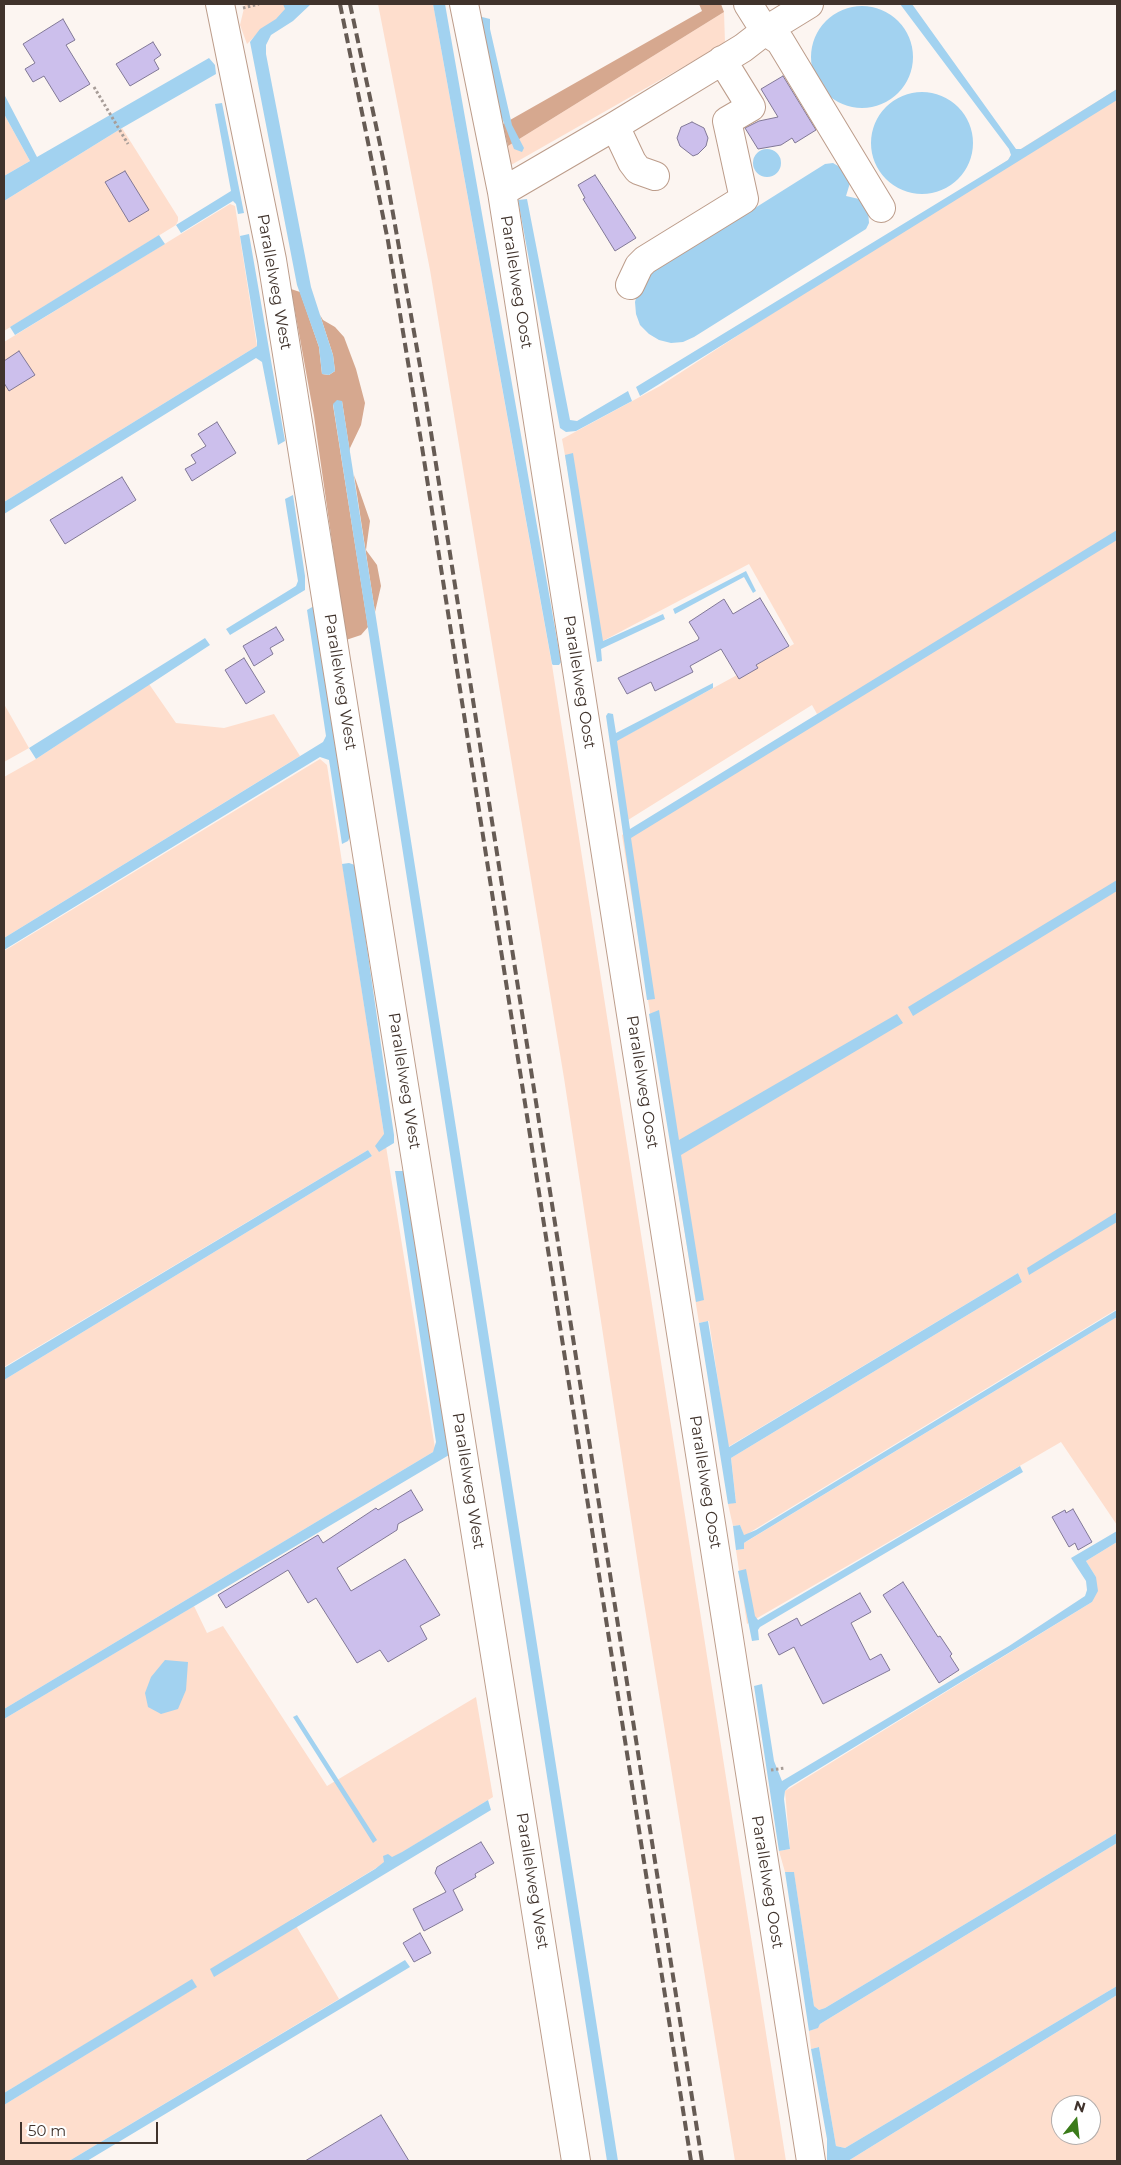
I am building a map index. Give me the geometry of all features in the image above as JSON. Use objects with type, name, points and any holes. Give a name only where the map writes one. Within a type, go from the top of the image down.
[{"type":"street","name":"Parallelweg Oost","points":[[464,4],[502,192],[811,2161]]},
{"type":"street","points":[[748,4],[765,30],[780,41],[881,208]]},
{"type":"street","points":[[502,192],[743,48],[765,30],[809,4]]},
{"type":"street","name":"Parallelweg West","points":[[227,7],[272,260],[576,2161]]},
{"type":"street","points":[[630,285],[639,266],[645,260],[744,199],[727,121],[750,107],[722,60]]},
{"type":"street","points":[[615,126],[632,162],[638,170],[655,176]]},
{"type":"path","points":[[227,7],[259,4]]},
{"type":"path","points":[[94,87],[128,144]]},
{"type":"shaded area","points":[[245,4],[299,4],[256,35],[247,44],[240,25]]},
{"type":"shaded area","points":[[378,4],[433,4],[552,665],[786,2161],[735,2161],[641,1584],[564,1078],[430,270]]},
{"type":"shaded area","points":[[699,4],[721,4],[724,12],[508,146],[503,124],[702,11]]},
{"type":"shaded area","points":[[724,12],[725,43],[511,165],[508,146]]},
{"type":"shaded area","points":[[1117,89],[1117,1309],[744,1536],[740,1525],[733,1526],[728,1504],[736,1502],[731,1458],[1022,1282],[1018,1273],[728,1447],[709,1321],[699,1323],[622,835],[838,702],[817,714],[812,705],[628,820],[616,741],[794,644],[749,564],[599,643],[562,439],[660,386],[1008,160],[1011,155]]},
{"type":"shaded area","points":[[4,114],[30,161],[4,176]]},
{"type":"shaded area","points":[[122,128],[178,217],[176,225],[4,331],[4,201]]},
{"type":"shaded area","points":[[230,204],[235,206],[257,346],[4,502],[4,342]]},
{"type":"shaded area","points":[[291,289],[300,292],[319,347],[322,374],[329,375],[335,371],[333,355],[320,315],[323,320],[335,327],[344,337],[356,369],[365,403],[361,425],[350,448],[350,453],[342,401],[333,405],[368,627],[361,635],[346,640],[314,416]]},
{"type":"shaded area","points":[[354,475],[370,521],[366,550],[377,565],[381,586],[375,612]]},
{"type":"shaded area","points":[[149,684],[176,723],[224,728],[274,714],[300,756],[4,938],[4,777],[36,759]]},
{"type":"shaded area","points":[[4,704],[29,748],[4,762]]},
{"type":"shaded area","points":[[320,759],[327,765],[435,1448],[433,1452],[4,1709],[4,1380],[372,1156],[368,1150],[4,1367],[4,951]]},
{"type":"shaded area","points":[[1117,1317],[1117,1525],[1061,1442],[747,1624],[736,1550],[744,1549],[744,1543]]},
{"type":"shaded area","points":[[1117,1542],[1117,1833],[819,2010],[814,2006],[794,1873],[785,1872],[779,1851],[790,1849],[785,1791],[1092,1602],[1096,1577],[1086,1561]]},
{"type":"shaded area","points":[[194,1606],[207,1633],[223,1626],[327,1786],[476,1697],[493,1797],[292,1919],[339,1999],[69,2161],[4,2161],[4,2105],[196,1987],[192,1980],[4,2093],[4,1719]]},
{"type":"shaded area","points":[[1117,1843],[1117,1986],[845,2148],[836,2146],[819,2047],[811,2049],[809,2031],[817,2028],[820,2024]]},
{"type":"shaded area","points":[[1117,1995],[1117,2161],[848,2161]]},
{"type":"water","points":[[283,4],[311,4],[293,21],[271,35],[266,45],[266,54],[311,287],[333,355],[335,371],[329,375],[322,374],[319,347],[297,285],[250,42],[260,29],[276,19],[285,9]]},
{"type":"water","points":[[433,4],[445,4],[561,662],[559,665],[552,664]]},
{"type":"water","points":[[900,4],[912,4],[1016,149],[1021,149],[1117,89],[1117,100],[640,396],[636,387],[1008,160],[1011,155],[1009,149]]},
{"type":"water","points":[[862,6],[881,10],[898,21],[909,38],[913,57],[909,76],[898,93],[881,104],[862,108],[843,104],[826,93],[815,76],[811,57],[815,38],[826,21],[843,10]]},
{"type":"water","points":[[482,17],[490,19],[490,29],[512,125],[524,148],[522,152],[514,149],[500,113],[480,20]]},
{"type":"water","points":[[209,58],[215,65],[216,74],[122,128],[4,201],[4,176],[30,161],[4,114],[4,94],[37,157]]},
{"type":"water","points":[[922,92],[941,96],[958,107],[969,124],[973,143],[969,162],[958,179],[941,190],[922,194],[903,190],[886,179],[875,162],[871,143],[875,124],[886,107],[903,96]]},
{"type":"water","points":[[222,103],[244,213],[238,214],[236,204],[233,201],[181,233],[176,225],[231,191],[215,104]]},
{"type":"water","points":[[767,149],[777,153],[781,163],[777,173],[767,177],[757,173],[753,163],[757,153]]},
{"type":"water","points":[[833,163],[845,170],[850,183],[846,196],[859,199],[868,209],[869,223],[866,229],[694,337],[683,342],[671,343],[659,340],[640,325],[636,314],[635,302],[638,290],[644,279],[825,164]]},
{"type":"water","points":[[527,199],[570,420],[577,421],[628,391],[632,401],[576,431],[566,432],[560,428],[518,200]]},
{"type":"water","points":[[249,234],[285,441],[278,445],[262,362],[256,358],[4,514],[4,502],[257,346],[240,236]]},
{"type":"water","points":[[159,235],[165,244],[15,335],[10,327]]},
{"type":"water","points":[[337,400],[342,401],[618,2161],[607,2161],[333,404]]},
{"type":"water","points":[[573,453],[603,641],[663,614],[665,619],[601,649],[602,661],[597,662],[565,455]]},
{"type":"water","points":[[293,495],[305,576],[305,590],[230,635],[226,629],[296,586],[298,581],[285,499]]},
{"type":"water","points":[[1117,530],[1117,540],[631,838],[655,999],[647,1000],[606,716],[608,713],[613,714],[616,733],[713,683],[713,688],[617,741],[630,829]]},
{"type":"water","points":[[746,571],[756,591],[753,593],[744,577],[675,614],[673,609]]},
{"type":"water","points":[[314,606],[350,837],[348,841],[342,844],[329,760],[320,757],[4,950],[4,938],[323,742],[326,736],[307,610]]},
{"type":"water","points":[[205,638],[210,645],[36,759],[29,748]]},
{"type":"water","points":[[349,863],[355,865],[394,1135],[394,1143],[379,1152],[375,1146],[384,1134],[342,864]]},
{"type":"water","points":[[1117,880],[1117,891],[913,1016],[908,1007]]},
{"type":"water","points":[[659,1010],[679,1140],[897,1014],[903,1023],[681,1155],[704,1300],[696,1302],[649,1014]]},
{"type":"water","points":[[368,1150],[372,1156],[4,1380],[4,1368]]},
{"type":"water","points":[[395,1171],[408,1171],[449,1455],[4,1719],[4,1709],[433,1452],[436,1442]]},
{"type":"water","points":[[1117,1212],[1117,1222],[1029,1275],[1027,1268]]},
{"type":"water","points":[[1018,1273],[1022,1282],[731,1458],[736,1503],[728,1504],[699,1323],[708,1321],[729,1447]]},
{"type":"water","points":[[1117,1310],[1117,1317],[747,1541],[744,1543],[744,1549],[736,1550],[733,1526],[740,1525],[744,1535],[756,1530]]},
{"type":"water","points":[[1020,1466],[1023,1472],[760,1627],[758,1630],[759,1640],[752,1641],[738,1571],[746,1569],[755,1616],[758,1620]]},
{"type":"water","points":[[1117,1531],[1117,1542],[1086,1561],[1096,1577],[1098,1591],[1092,1602],[789,1787],[785,1791],[784,1799],[790,1849],[779,1851],[754,1686],[762,1684],[774,1761],[782,1781],[1009,1646],[1085,1596],[1087,1590],[1086,1581],[1071,1558]]},
{"type":"water","points":[[165,1660],[188,1662],[186,1690],[178,1709],[161,1714],[148,1707],[145,1693],[151,1677]]},
{"type":"water","points":[[297,1715],[377,1840],[373,1843],[293,1717]]},
{"type":"water","points":[[488,1800],[491,1810],[214,1977],[210,1969],[375,1869],[384,1862],[383,1856],[388,1854],[392,1857],[402,1852]]},
{"type":"water","points":[[1117,1833],[1117,1843],[820,2024],[818,2028],[809,2031],[785,1872],[794,1872],[814,2006],[819,2010]]},
{"type":"water","points":[[405,1960],[410,1967],[87,2161],[69,2161]]},
{"type":"water","points":[[192,1979],[197,1987],[4,2105],[4,2093]]},
{"type":"water","points":[[1117,1986],[1117,1995],[848,2161],[827,2161],[827,2139],[811,2049],[819,2047],[836,2146],[845,2148]]},
{"type":"building","points":[[63,19],[75,40],[66,45],[90,84],[60,102],[44,76],[33,82],[25,69],[35,63],[23,44]]},
{"type":"building","points":[[153,42],[161,55],[154,60],[159,69],[130,86],[116,64]]},
{"type":"building","points":[[783,76],[816,130],[795,143],[792,138],[781,145],[758,149],[745,128],[759,121],[778,117],[761,89]]},
{"type":"building","points":[[692,122],[704,128],[708,138],[706,146],[693,156],[680,146],[677,138],[681,127]]},
{"type":"building","points":[[125,171],[149,210],[129,222],[105,182]]},
{"type":"building","points":[[595,175],[636,238],[615,251],[583,199],[585,198],[578,185]]},
{"type":"building","points":[[19,351],[35,375],[9,391],[4,383],[4,361]]},
{"type":"building","points":[[217,422],[236,453],[192,481],[185,469],[196,463],[191,455],[206,446],[198,434]]},
{"type":"building","points":[[122,477],[136,500],[65,544],[50,520]]},
{"type":"building","points":[[760,598],[789,646],[756,665],[758,668],[739,679],[721,649],[690,666],[693,672],[655,691],[651,682],[627,694],[618,678],[698,640],[699,638],[689,622],[724,599],[733,614]]},
{"type":"building","points":[[276,627],[284,640],[270,648],[273,654],[254,666],[243,646]]},
{"type":"building","points":[[244,658],[265,692],[246,704],[225,670]]},
{"type":"building","points":[[411,1490],[423,1510],[398,1524],[397,1530],[337,1568],[351,1591],[405,1559],[440,1615],[420,1626],[427,1639],[388,1662],[380,1650],[357,1663],[316,1598],[308,1603],[288,1570],[226,1608],[218,1595],[318,1535],[323,1543],[376,1508],[378,1510]]},
{"type":"building","points":[[1073,1509],[1092,1542],[1078,1550],[1075,1543],[1069,1547],[1052,1517],[1065,1510],[1066,1513]]},
{"type":"building","points":[[903,1582],[938,1637],[940,1636],[952,1654],[950,1656],[959,1670],[939,1683],[883,1595]]},
{"type":"building","points":[[860,1593],[871,1612],[851,1623],[870,1660],[881,1654],[890,1670],[823,1704],[794,1647],[779,1655],[768,1634],[797,1618],[801,1626]]},
{"type":"building","points":[[481,1842],[494,1863],[475,1874],[476,1877],[453,1890],[463,1910],[424,1931],[413,1909],[446,1892],[435,1873],[437,1867]]},
{"type":"building","points":[[420,1933],[431,1953],[414,1962],[403,1943]]},
{"type":"building","points":[[381,2115],[409,2161],[305,2161]]},
{"type":"railway","points":[[340,4],[388,241],[422,447],[691,2161]]},
{"type":"railway","points":[[350,4],[384,163],[425,394],[702,2161]]}]
